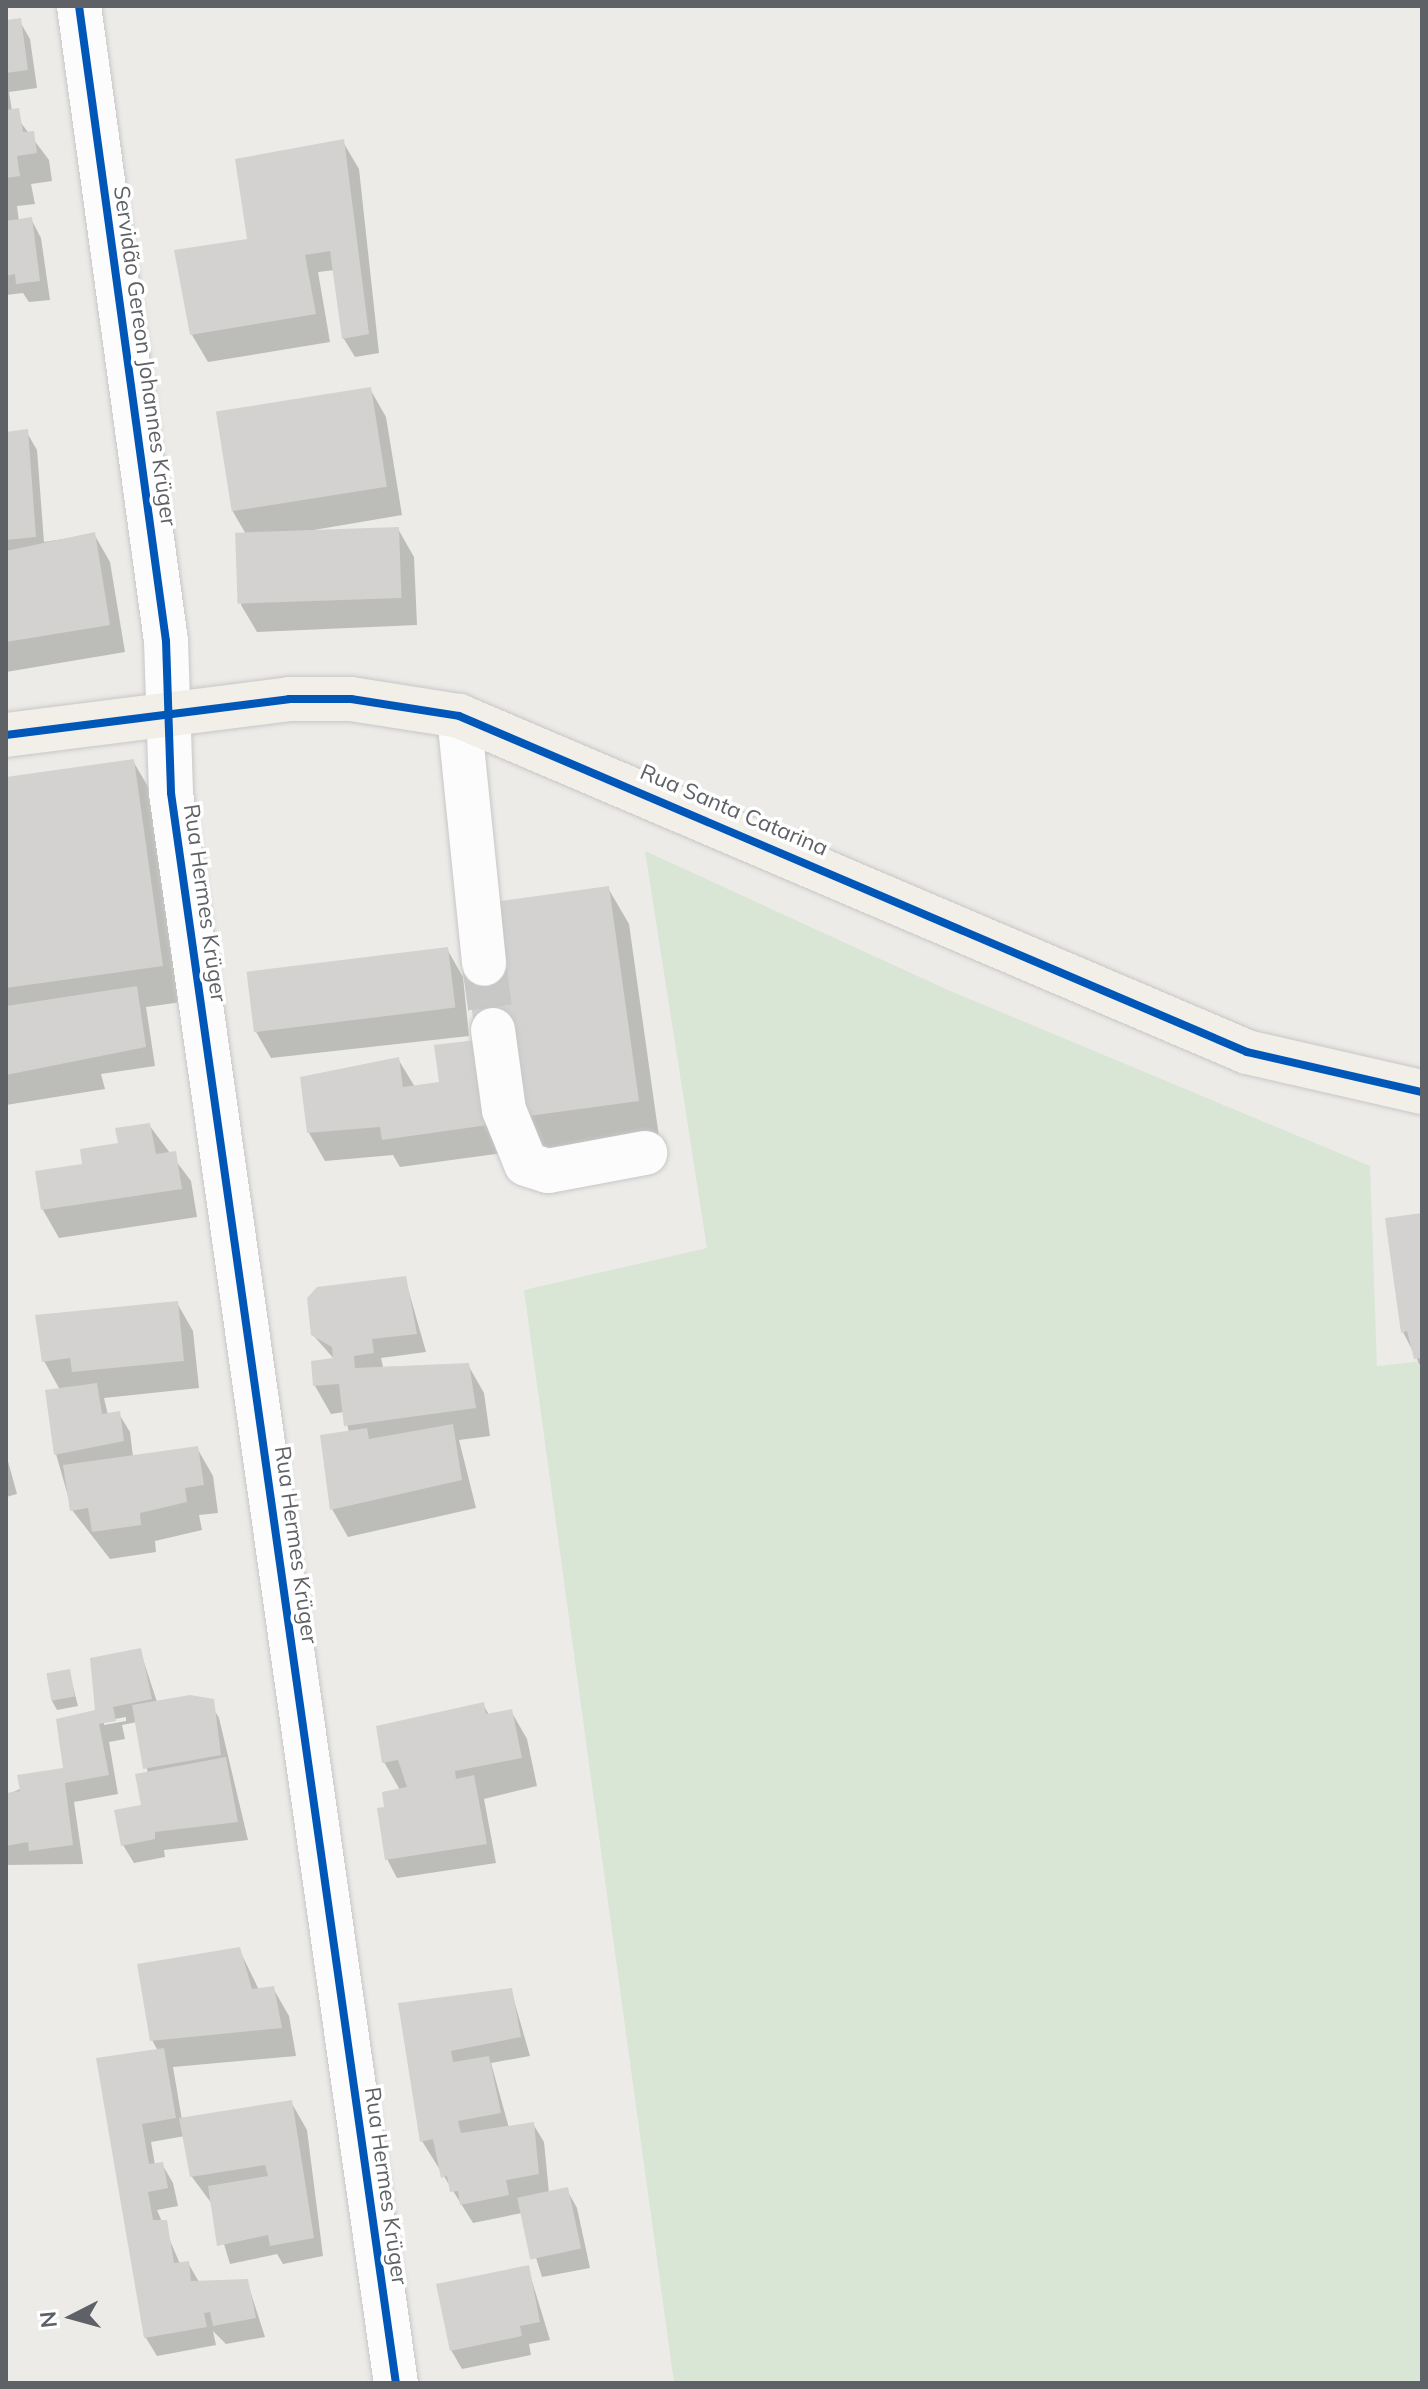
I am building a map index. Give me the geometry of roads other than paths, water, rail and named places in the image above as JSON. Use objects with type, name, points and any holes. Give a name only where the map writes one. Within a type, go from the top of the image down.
[{"type":"main road","name":"Rua Santa Catarina","points":[[6,735],[168,711],[351,699],[459,716],[1247,1052],[1422,1092]]},
{"type":"street","name":"Servidão Gereon Johannes Krüger","points":[[79,6],[166,641],[168,711]]},
{"type":"street","name":"Rua Hermes Krüger","points":[[168,711],[171,793],[396,2383]]},
{"type":"street","points":[[459,716],[484,964]]},
{"type":"street","points":[[493,1030],[504,1110],[526,1164],[548,1171],[645,1153]]},
{"type":"tunnel","points":[[484,964],[493,1030]]}]
